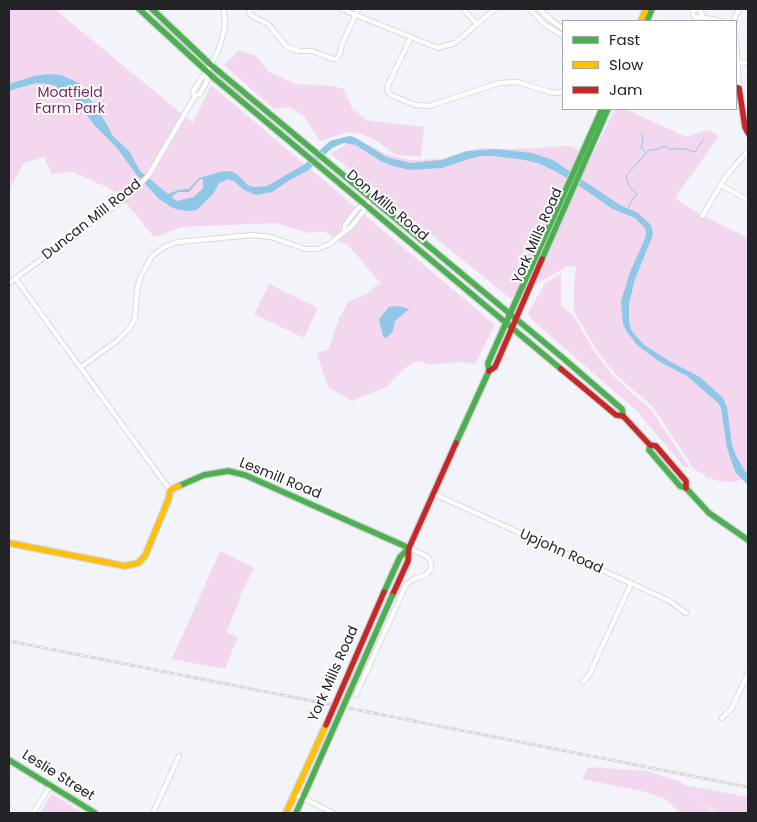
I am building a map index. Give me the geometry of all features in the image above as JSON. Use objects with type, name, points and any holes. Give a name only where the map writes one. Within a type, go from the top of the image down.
[{"type":"main road","name":"Don Mills Road","points":[[139,9],[207,72],[599,401],[616,415],[623,416]]},
{"type":"main road","name":"Don Mills Road","points":[[152,9],[211,65],[622,409],[623,416],[650,445],[656,446],[686,482],[686,488],[709,513],[747,538]]},
{"type":"main road","points":[[737,87],[748,134]]},
{"type":"main road","name":"York Mills Road","points":[[586,152],[602,110]]},
{"type":"main road","name":"York Mills Road","points":[[286,813],[400,557],[409,548],[434,494],[489,371],[488,363],[506,322],[607,110]]},
{"type":"main road","name":"York Mills Road","points":[[489,371],[495,367],[565,198]]},
{"type":"main road","points":[[565,372],[571,366]]},
{"type":"main road","points":[[599,401],[604,394]]},
{"type":"main road","name":"Lesmill Road","points":[[170,490],[212,472],[237,472],[409,548]]},
{"type":"main road","points":[[9,543],[125,566],[132,565],[138,563],[145,556],[169,498],[170,490]]},
{"type":"main road","name":"York Mills Road","points":[[296,813],[408,561],[409,548]]},
{"type":"main road","name":"Leslie Street","points":[[9,760],[95,813]]},
{"type":"street","name":"Duncan Mill Road","points":[[9,283],[132,192],[154,167],[195,96],[194,92],[211,65],[223,38],[225,27],[224,9]]},
{"type":"street","points":[[250,9],[249,13],[268,24],[286,47],[298,51],[312,51],[333,59],[338,57],[358,9]]},
{"type":"street","points":[[341,9],[438,48],[455,43],[495,9]]},
{"type":"street","points":[[463,9],[477,24]]},
{"type":"street","points":[[530,9],[544,24],[562,35]]},
{"type":"street","points":[[539,9],[562,28]]},
{"type":"street","points":[[735,20],[735,16],[740,9]]},
{"type":"street","points":[[700,17],[716,20]]},
{"type":"street","points":[[411,36],[387,91],[391,95],[415,105],[430,106],[499,83],[517,82],[550,92],[562,91]]},
{"type":"street","points":[[737,52],[737,87]]},
{"type":"street","points":[[738,63],[748,62]]},
{"type":"street","points":[[702,216],[726,176],[748,151]]},
{"type":"street","points":[[720,185],[748,200]]},
{"type":"street","points":[[81,367],[118,340],[130,328],[135,318],[140,278],[152,256],[166,246],[178,242],[261,236],[280,239],[305,249],[313,250],[330,244],[345,230],[350,228],[363,212],[370,198]]},
{"type":"street","points":[[15,278],[170,490]]},
{"type":"street","name":"Upjohn Road","points":[[434,494],[670,601],[686,613]]},
{"type":"street","points":[[356,696],[406,586],[414,579],[426,575],[431,569],[428,557],[409,548]]},
{"type":"street","points":[[583,682],[589,675],[631,584]]},
{"type":"street","points":[[722,718],[732,708],[748,673]]},
{"type":"street","points":[[153,813],[179,756]]},
{"type":"street","points":[[34,813],[51,785]]},
{"type":"street","points":[[295,794],[333,813]]},
{"type":"street","points":[[9,809],[15,813]]},
{"type":"green space","name":"Moatfield Farm Park","points":[[9,9],[58,9],[57,11],[193,123],[211,85],[495,325],[475,364],[459,362],[428,365],[421,361],[414,362],[405,368],[386,387],[352,401],[328,387],[317,353],[328,350],[339,319],[348,302],[367,294],[376,285],[381,284],[349,246],[323,231],[308,233],[276,223],[183,227],[154,237],[117,192],[73,172],[52,174],[44,157],[24,163],[9,190]]},
{"type":"green space","points":[[239,50],[256,56],[269,72],[296,84],[334,86],[344,89],[352,108],[366,120],[424,127],[421,157],[396,155],[375,140],[362,134],[349,132],[320,141],[304,116],[289,107],[274,109],[224,65]]},
{"type":"green space","points":[[615,110],[627,110],[687,137],[707,130],[719,136],[675,198],[699,214],[748,238],[748,477],[733,482],[717,481],[711,478],[708,479],[694,469],[653,407],[615,374],[596,349],[574,312],[576,266],[567,267],[510,298],[331,154],[356,138],[384,153],[409,160],[442,159],[480,148],[513,149],[571,146],[591,158]]},
{"type":"green space","points":[[561,274],[561,305],[573,315],[594,351],[612,375],[651,410],[689,467],[684,467],[637,411],[531,319],[528,313],[545,283]]},
{"type":"green space","points":[[269,284],[318,308],[304,338],[254,314]]},
{"type":"green space","points":[[220,551],[254,568],[239,598],[240,600],[226,632],[238,637],[225,669],[172,659]]},
{"type":"green space","points":[[589,767],[647,771],[681,782],[684,785],[748,797],[748,813],[715,813],[690,790],[713,813],[681,813],[665,799],[642,791],[582,779]]},
{"type":"green space","points":[[52,794],[83,813],[40,813]]},
{"type":"water","points":[[61,75],[79,83],[112,135],[129,151],[140,171],[168,194],[178,190],[189,189],[199,178],[231,171],[248,185],[253,187],[267,186],[305,164],[330,141],[349,136],[354,137],[387,157],[410,163],[441,160],[467,151],[495,149],[532,153],[553,160],[620,205],[638,213],[650,224],[653,235],[635,279],[629,304],[631,330],[643,344],[669,361],[700,377],[723,398],[727,407],[732,445],[748,476],[748,485],[736,473],[732,463],[727,448],[721,408],[718,403],[687,376],[660,362],[638,346],[623,324],[621,301],[630,272],[646,235],[645,228],[635,218],[611,208],[557,172],[540,164],[525,160],[494,156],[469,159],[442,168],[410,170],[382,162],[356,145],[344,143],[332,148],[309,170],[272,192],[256,195],[244,190],[234,181],[228,179],[219,183],[213,194],[197,210],[179,210],[159,199],[136,174],[117,148],[95,126],[73,97],[56,86],[49,84],[36,83],[9,91],[9,84],[34,76]],"holes":[[[203,179],[203,188],[194,197],[177,201],[172,198],[173,195],[179,192],[189,192],[199,180]]]},
{"type":"water","points":[[399,306],[409,309],[395,321],[393,331],[386,338],[383,336],[379,319],[389,307]]},
{"type":"waterway","points":[[642,134],[643,141],[641,147],[646,153]]},
{"type":"waterway","points":[[628,208],[637,194],[629,186],[626,176],[649,150],[665,146],[669,149],[685,149],[695,152],[703,140]]},
{"type":"railway","points":[[9,641],[748,787]]},
{"type":"traffic: fast","points":[[139,9],[214,78],[561,369]]},
{"type":"traffic: fast","points":[[152,9],[211,65],[563,358],[622,409],[623,416]]},
{"type":"traffic: fast","points":[[647,20],[652,9]]},
{"type":"traffic: fast","points":[[456,443],[489,371],[488,363],[602,110]]},
{"type":"traffic: fast","points":[[542,259],[608,110]]},
{"type":"traffic: fast","points":[[650,445],[649,450],[680,486],[686,488],[709,513],[748,540]]},
{"type":"traffic: fast","points":[[179,486],[204,475],[228,471],[245,475],[409,548]]},
{"type":"traffic: fast","points":[[384,592],[400,557],[409,548]]},
{"type":"traffic: fast","points":[[309,784],[392,596]]},
{"type":"traffic: fast","points":[[9,760],[95,813]]},
{"type":"traffic: fast","points":[[296,813],[309,784]]},
{"type":"traffic: slow","points":[[641,20],[646,9]]},
{"type":"traffic: slow","points":[[9,543],[125,566],[138,563],[145,556],[169,498],[170,490],[179,486]]},
{"type":"traffic: slow","points":[[286,813],[326,725]]},
{"type":"traffic: jam","points":[[737,87],[739,88],[745,127],[748,133]]},
{"type":"traffic: jam","points":[[489,371],[495,367],[542,259]]},
{"type":"traffic: jam","points":[[561,369],[616,415],[623,416],[650,445],[656,446],[686,481],[686,488]]},
{"type":"traffic: jam","points":[[392,596],[408,561],[409,548],[456,443]]},
{"type":"traffic: jam","points":[[326,725],[384,592]]}]
